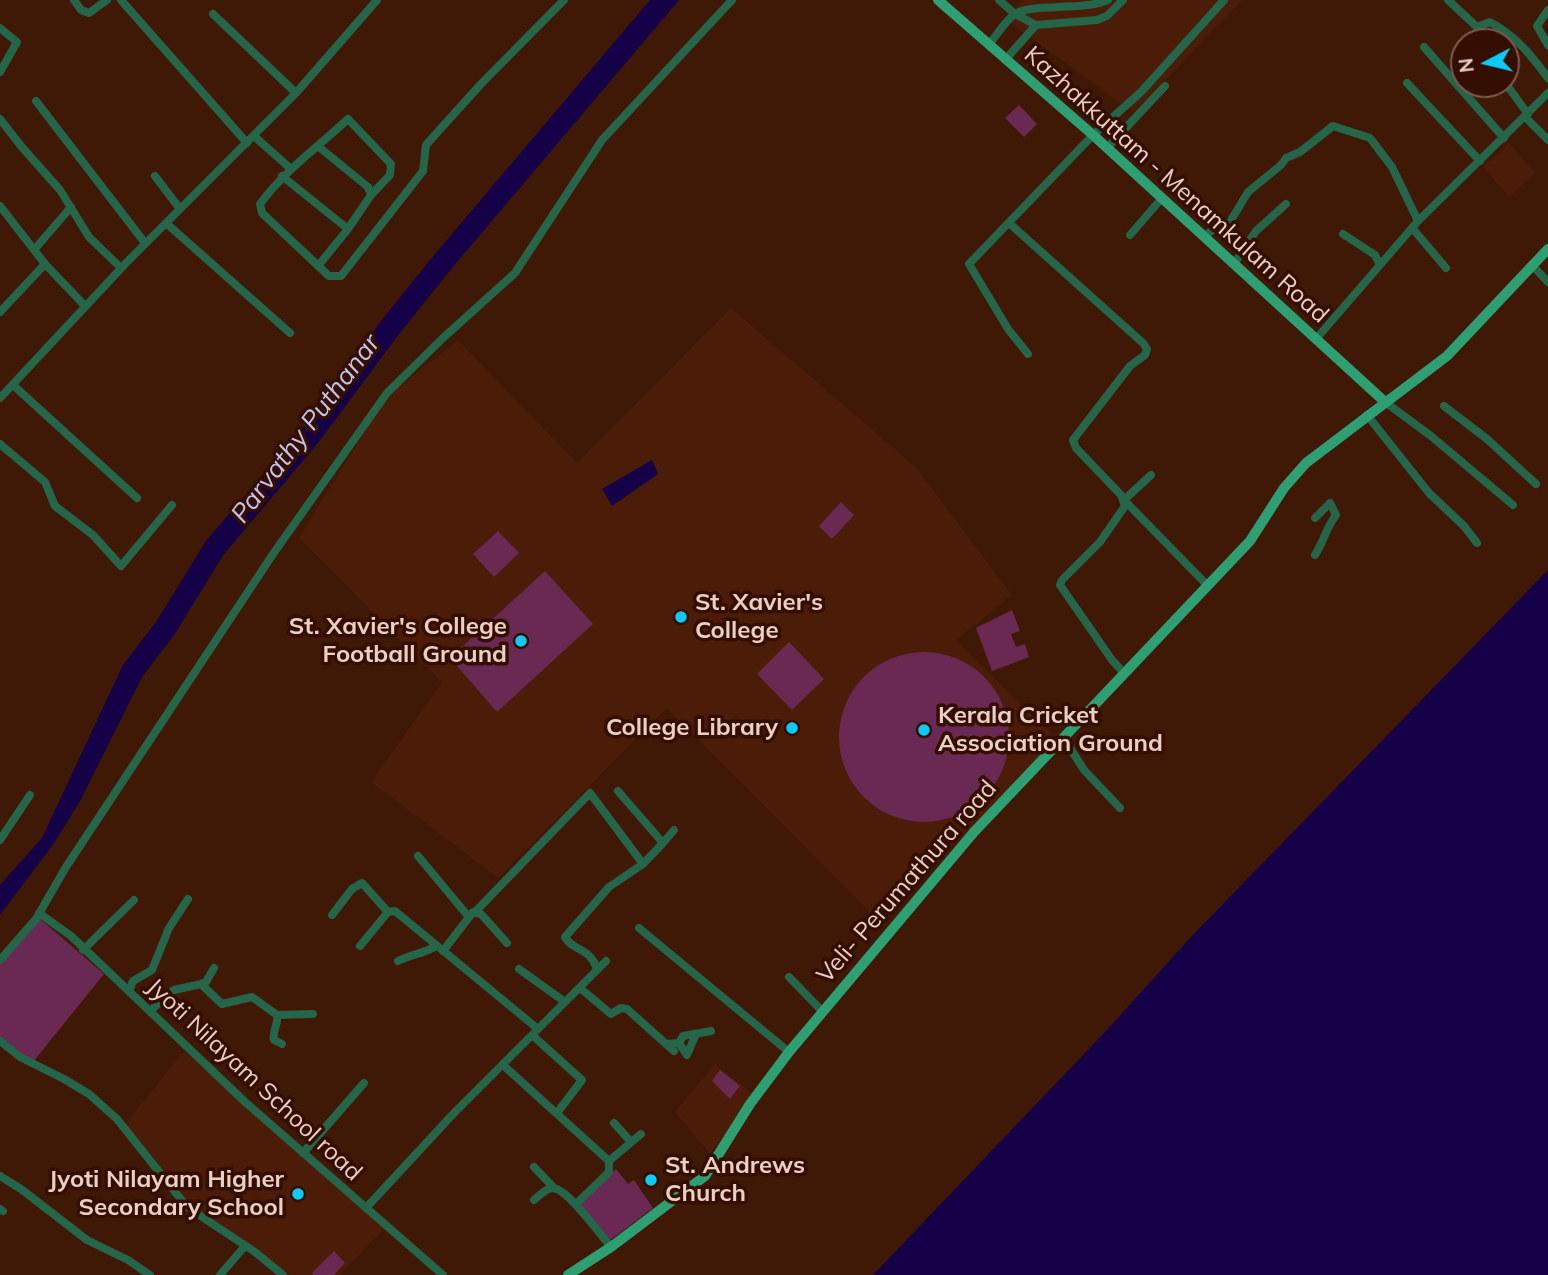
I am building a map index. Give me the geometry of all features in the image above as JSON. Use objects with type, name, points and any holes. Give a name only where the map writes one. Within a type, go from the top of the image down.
[{"type":"main road","name":"Kazhakkuttam - Menamkulam Road","points":[[938,0],[1093,135],[1385,402]]},
{"type":"main road","name":"Veli- Perumathura road","points":[[569,1275],[705,1176],[750,1104],[789,1052],[974,832],[1250,541],[1284,488],[1306,463],[1447,356],[1548,248]]},
{"type":"street","points":[[74,0],[81,10],[89,13],[107,0]]},
{"type":"street","points":[[121,0],[247,143]]},
{"type":"street","points":[[0,398],[145,243],[296,93],[377,0]]},
{"type":"street","points":[[318,265],[348,229],[371,195],[390,175],[391,164],[348,119],[319,147],[282,176],[260,204],[262,213],[318,265],[334,278],[346,273],[423,171],[426,145],[480,85],[564,0]]},
{"type":"street","points":[[0,960],[39,913],[66,867],[273,554],[387,393],[515,273],[602,140],[732,0]]},
{"type":"street","points":[[999,0],[1015,14],[1036,25],[1097,20],[1107,16],[1123,0]]},
{"type":"street","points":[[989,44],[1015,14],[1026,10],[1094,5],[1108,0]]},
{"type":"street","points":[[1028,354],[1008,329],[969,264],[1093,135],[1141,92],[1223,0]]},
{"type":"street","points":[[1448,0],[1477,27],[1490,22],[1509,32],[1527,49],[1548,78]]},
{"type":"street","points":[[1548,10],[1537,26],[1548,45]]},
{"type":"street","points":[[213,14],[296,93]]},
{"type":"street","points":[[1004,60],[1036,25]]},
{"type":"street","points":[[0,28],[17,43],[0,72]]},
{"type":"street","points":[[1424,47],[1504,138]]},
{"type":"street","points":[[1407,83],[1480,161]]},
{"type":"street","points":[[1107,148],[1165,86]]},
{"type":"street","points":[[1316,339],[1418,221],[1548,93]]},
{"type":"street","points":[[1515,98],[1548,140]]},
{"type":"street","points":[[36,101],[145,243]]},
{"type":"street","points":[[0,119],[60,190],[89,237],[121,268]]},
{"type":"street","points":[[1204,236],[1216,228],[1227,227],[1248,192],[1286,158],[1300,152],[1333,126],[1370,138],[1392,167],[1418,221]]},
{"type":"street","points":[[254,136],[290,169]]},
{"type":"street","points":[[319,147],[368,187],[371,195]]},
{"type":"street","points":[[155,176],[180,209]]},
{"type":"street","points":[[282,176],[348,229]]},
{"type":"street","points":[[1130,235],[1162,198]]},
{"type":"street","points":[[1234,264],[1255,231],[1286,204]]},
{"type":"street","points":[[34,250],[71,207]]},
{"type":"street","points":[[1,208],[45,264],[85,306]]},
{"type":"street","points":[[166,223],[290,333]]},
{"type":"street","points":[[1009,223],[1146,346],[1145,355],[1130,366],[1073,440],[1076,448],[1124,500],[1208,586]]},
{"type":"street","points":[[1413,229],[1446,268]]},
{"type":"street","points":[[1343,234],[1375,255],[1379,263]]},
{"type":"street","points":[[0,312],[45,264]]},
{"type":"street","points":[[1532,265],[1548,282]]},
{"type":"street","points":[[13,384],[138,498]]},
{"type":"street","points":[[1385,402],[1431,436],[1513,505]]},
{"type":"street","points":[[1444,406],[1487,439],[1536,484]]},
{"type":"street","points":[[1367,415],[1429,493],[1464,526],[1477,543]]},
{"type":"street","points":[[0,444],[45,482],[55,506],[93,535],[121,566],[172,505]]},
{"type":"street","points":[[1124,673],[1060,585],[1100,542],[1124,510],[1124,500],[1151,475]]},
{"type":"street","points":[[1315,518],[1330,503],[1336,515],[1325,530],[1324,541],[1315,555]]},
{"type":"street","points":[[1063,737],[1084,770],[1119,808]]},
{"type":"street","points":[[618,790],[663,843]]},
{"type":"street","points":[[398,961],[440,948],[590,793],[643,864]]},
{"type":"street","points":[[0,840],[30,795]]},
{"type":"street","points":[[597,970],[594,960],[565,937],[609,887],[643,864],[674,830]]},
{"type":"street","points":[[418,856],[472,914],[507,943]]},
{"type":"street","points":[[332,915],[352,889],[362,883],[388,912]]},
{"type":"street","points":[[129,991],[134,981],[152,970],[169,928],[188,899]]},
{"type":"street","points":[[83,950],[134,900]]},
{"type":"street","points":[[360,946],[388,912],[395,911],[440,948],[535,1032],[582,1080],[557,1114]]},
{"type":"street","name":"Jyoti Nilayam School road","points":[[39,913],[58,925],[303,1153],[443,1275]]},
{"type":"street","points":[[639,928],[789,1052]]},
{"type":"street","points":[[366,1208],[454,1113],[606,961]]},
{"type":"street","points":[[150,1012],[174,990],[206,982],[214,968]]},
{"type":"street","points":[[519,969],[565,1002]]},
{"type":"street","points":[[789,977],[823,1012]]},
{"type":"street","points":[[201,984],[222,1004],[252,997],[277,1015],[313,1014]]},
{"type":"street","points":[[580,988],[611,1014],[621,1008],[627,1009],[666,1044],[687,1055],[696,1034]]},
{"type":"street","points":[[277,1015],[278,1020],[272,1032],[274,1040],[282,1044]]},
{"type":"street","points":[[676,1047],[683,1036],[711,1031]]},
{"type":"street","points":[[0,1041],[20,1057],[89,1094],[117,1119],[187,1207],[284,1275]]},
{"type":"street","points":[[503,1065],[609,1161],[609,1172],[576,1204]]},
{"type":"street","points":[[303,1153],[364,1083]]},
{"type":"street","points":[[614,1124],[631,1142]]},
{"type":"street","points":[[609,1161],[641,1133]]},
{"type":"street","points":[[534,1167],[554,1188],[576,1204],[611,1247]]},
{"type":"street","points":[[0,1176],[22,1189],[87,1240],[128,1260],[150,1275]]},
{"type":"street","points":[[534,1200],[545,1190],[554,1188]]},
{"type":"street","points":[[220,1275],[245,1246]]},
{"type":"shaded area","points":[[1022,0],[1242,0],[1134,113],[1005,19]]},
{"type":"shaded area","points":[[1019,105],[1037,124],[1024,137],[1005,118]]},
{"type":"shaded area","points":[[1509,143],[1536,173],[1509,197],[1483,167]]},
{"type":"shaded area","name":"St. Xavier's College","points":[[731,308],[916,467],[1012,595],[956,640],[1058,741],[879,921],[667,708],[498,878],[371,782],[442,682],[299,538],[386,397],[458,340],[577,463]]},
{"type":"shaded area","points":[[841,502],[854,515],[832,539],[819,526]]},
{"type":"shaded area","points":[[498,531],[519,553],[494,577],[473,554]]},
{"type":"shaded area","name":"St. Xavier's College Football Ground","points":[[545,571],[593,624],[497,712],[450,658]]},
{"type":"shaded area","points":[[1012,610],[1020,631],[1011,634],[1016,647],[1025,644],[1029,657],[992,671],[976,628]]},
{"type":"shaded area","points":[[789,642],[824,679],[792,710],[757,674]]},
{"type":"shaded area","name":"Kerala Cricket Association Ground","points":[[924,652],[957,658],[984,677],[1003,704],[1009,737],[1003,770],[984,797],[957,816],[924,822],[891,816],[864,797],[845,770],[839,737],[845,704],[864,677],[891,658]]},
{"type":"shaded area","points":[[39,918],[104,974],[33,1062],[0,1037],[0,964]]},
{"type":"shaded area","points":[[184,1051],[385,1228],[340,1275],[291,1275],[285,1272],[187,1202],[125,1124]]},
{"type":"shaded area","points":[[715,1064],[755,1095],[710,1154],[675,1112]]},
{"type":"shaded area","points":[[720,1070],[740,1086],[730,1099],[712,1081]]},
{"type":"shaded area","points":[[616,1169],[628,1184],[634,1180],[653,1208],[609,1241],[581,1206],[583,1200]]},
{"type":"shaded area","points":[[334,1251],[345,1263],[334,1275],[313,1275],[312,1273]]},
{"type":"water","name":"Parvathy Puthanar","points":[[650,0],[679,0],[452,268],[318,443],[224,554],[174,635],[142,677],[79,803],[52,846],[0,915],[0,885],[42,838],[123,665],[156,622],[206,541],[301,430],[381,321],[435,254]]},
{"type":"water","points":[[652,460],[658,474],[612,506],[602,489]]},
{"type":"water","points":[[1548,570],[1548,1275],[873,1275],[1107,1030],[1190,938]]},
{"type":"place","name":"St. Xavier's College","points":[[681,617]]},
{"type":"place","name":"St. Xavier's College Football Ground","points":[[521,641]]},
{"type":"place","name":"College Library","points":[[792,728]]},
{"type":"place","name":"Kerala Cricket Association Ground","points":[[924,730]]},
{"type":"place","name":"St. Andrews Church","points":[[651,1180]]},
{"type":"place","name":"Jyoti Nilayam Higher Secondary School","points":[[298,1194]]}]
